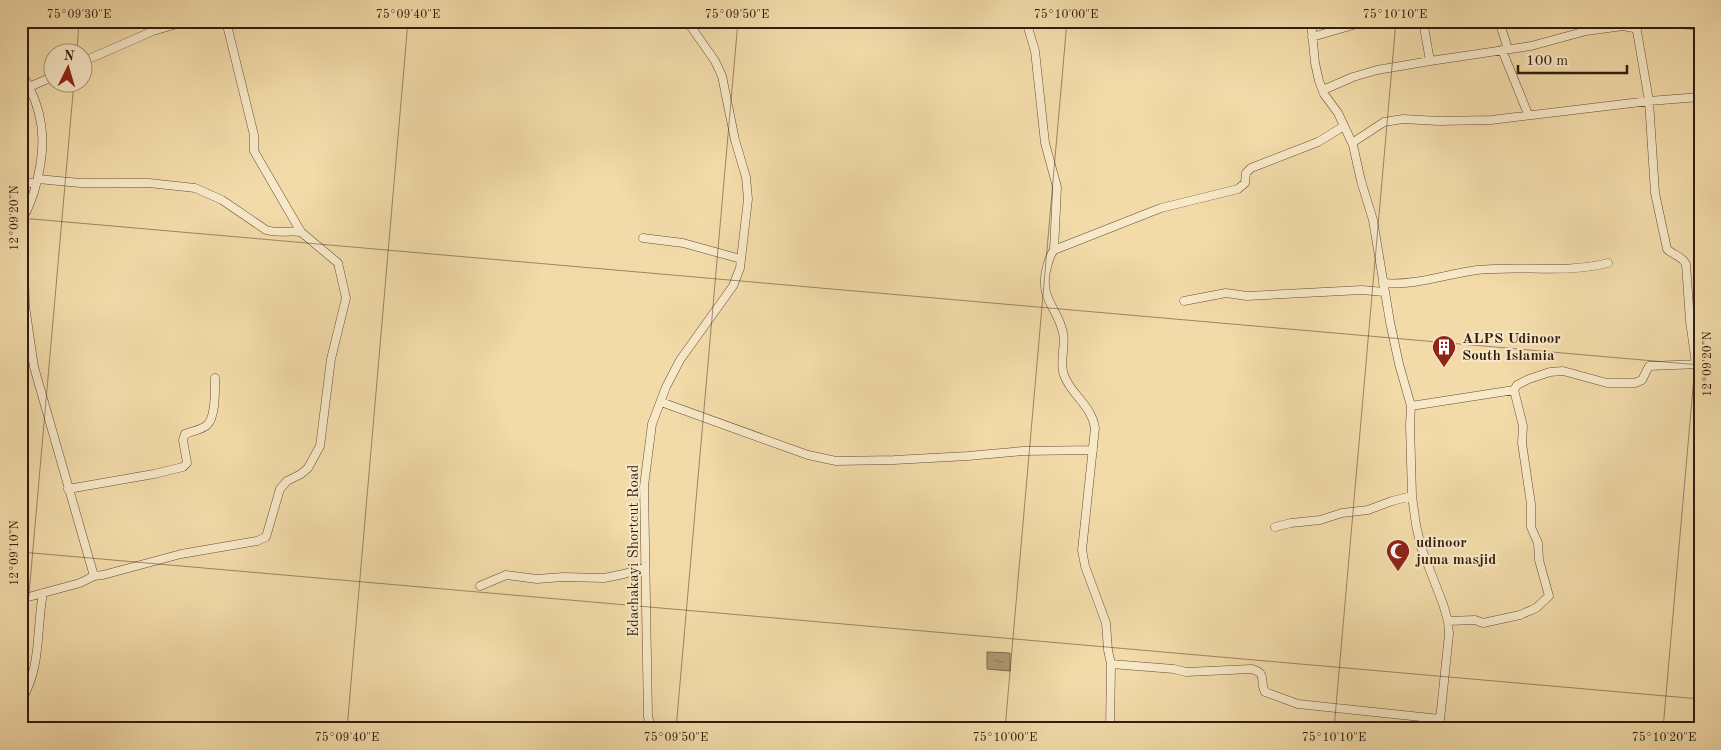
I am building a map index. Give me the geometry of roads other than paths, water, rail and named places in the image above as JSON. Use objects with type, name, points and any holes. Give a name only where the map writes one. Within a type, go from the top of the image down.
[{"type":"street","points":[[92,58],[153,31],[187,21]]},
{"type":"street","points":[[21,599],[80,582],[94,576],[181,554],[257,541],[266,537],[280,489],[287,481],[308,468],[320,446],[332,359],[346,298],[338,263],[301,232],[254,151],[254,136],[226,21]]},
{"type":"street","name":"Edachakayi Shortcut Road","points":[[652,729],[648,717],[644,486],[652,424],[666,387],[680,360],[733,286],[740,268],[748,198],[746,177],[735,140],[722,76],[715,61],[686,21]]},
{"type":"street","points":[[1026,21],[1035,51],[1045,143],[1057,187],[1054,250],[1050,256],[1044,286],[1052,310],[1059,320],[1064,334],[1064,376],[1093,418],[1095,438],[1082,550],[1085,566],[1106,623],[1111,664],[1110,729]]},
{"type":"street","points":[[1311,21],[1315,63],[1319,81],[1352,142],[1373,220],[1380,254],[1384,292],[1399,364],[1411,406],[1412,496],[1416,524],[1421,547],[1448,621],[1448,654],[1443,677],[1439,729]]},
{"type":"street","points":[[1312,37],[1367,21]]},
{"type":"street","points":[[1424,21],[1430,61]]},
{"type":"street","points":[[1499,21],[1505,50],[1528,114]]},
{"type":"street","points":[[1583,21],[1586,30]]},
{"type":"street","points":[[1323,90],[1377,70],[1531,46],[1586,30],[1630,26],[1646,21]]},
{"type":"street","points":[[1448,621],[1475,620],[1483,622],[1520,615],[1536,608],[1549,596],[1539,560],[1538,543],[1531,527],[1531,504],[1522,443],[1523,426],[1514,390],[1517,385],[1550,372],[1563,371],[1608,383],[1635,383],[1642,380],[1649,366],[1698,364],[1690,321],[1686,264],[1682,258],[1670,253],[1667,249],[1655,193],[1649,101],[1637,31],[1630,26]]},
{"type":"street","points":[[21,71],[36,100],[42,123],[41,169],[22,220],[24,306],[34,367],[94,576]]},
{"type":"street","points":[[29,87],[42,81]]},
{"type":"street","points":[[1352,142],[1384,122],[1403,118],[1439,121],[1491,120],[1528,114],[1700,97]]},
{"type":"street","points":[[1054,250],[1161,208],[1238,189],[1245,183],[1246,173],[1251,168],[1318,142],[1344,126]]},
{"type":"street","points":[[21,183],[37,181],[149,183],[195,188],[222,200],[273,233],[293,230],[301,232]]},
{"type":"street","points":[[643,238],[683,243],[741,259]]},
{"type":"street","points":[[1383,283],[1408,284],[1478,270],[1508,268],[1557,270],[1594,267],[1608,263]]},
{"type":"street","points":[[1184,301],[1226,293],[1247,296],[1362,290],[1384,292]]},
{"type":"street","points":[[68,489],[154,474],[183,466],[187,463],[183,440],[185,434],[201,429],[208,424],[212,417],[215,378]]},
{"type":"street","points":[[1411,406],[1514,390]]},
{"type":"street","points":[[661,402],[808,454],[836,461],[968,456],[1023,450],[1093,450]]},
{"type":"street","points":[[1275,527],[1368,510],[1412,496]]},
{"type":"street","points":[[480,586],[506,575],[538,579],[563,577],[604,578],[645,567]]},
{"type":"street","points":[[21,701],[26,693],[38,653],[39,612],[43,593]]},
{"type":"street","points":[[1111,664],[1168,668],[1186,672],[1251,669],[1260,672],[1263,678],[1262,688],[1265,692],[1298,704],[1440,719]]},
{"type":"water","points":[[987,652],[1010,653],[1010,671],[987,669]]},
{"type":"place","name":"ALPS Udinoor South Islamia","points":[[1444,368]]},
{"type":"place","name":"udinoor juma masjid","points":[[1398,572]]}]
